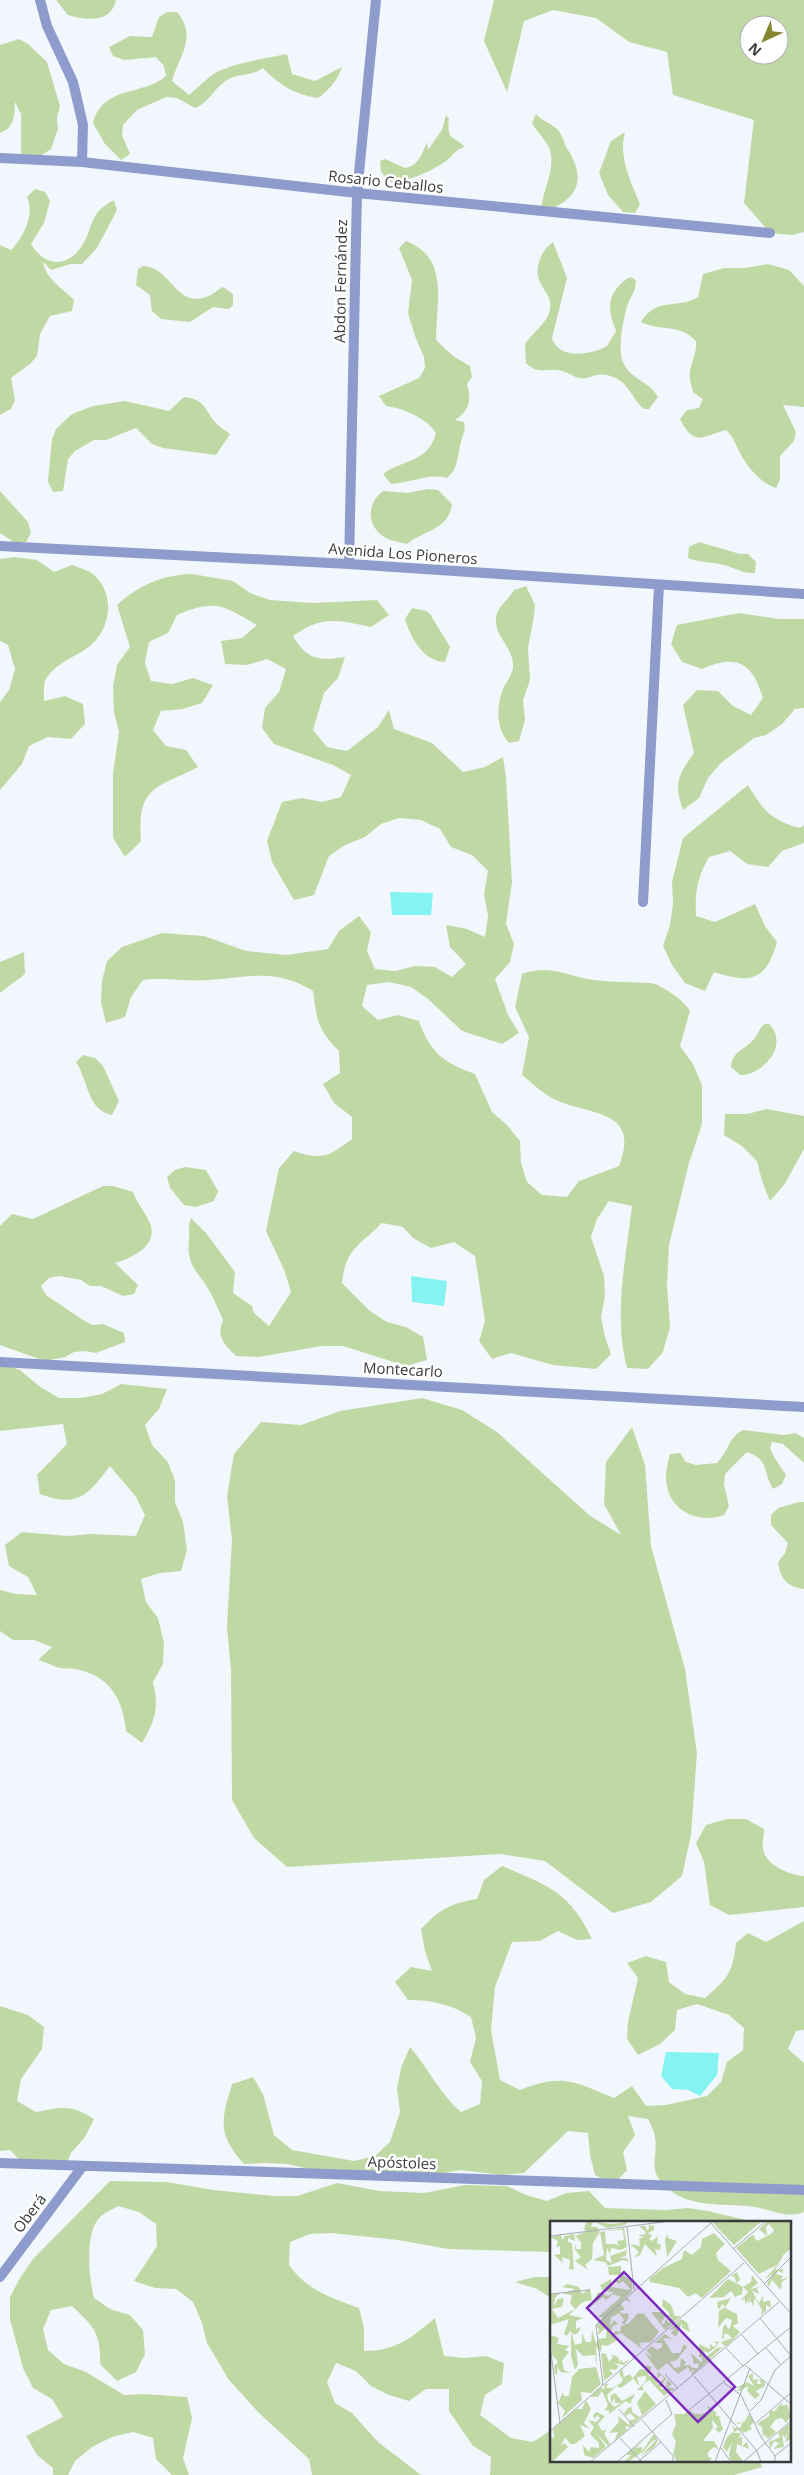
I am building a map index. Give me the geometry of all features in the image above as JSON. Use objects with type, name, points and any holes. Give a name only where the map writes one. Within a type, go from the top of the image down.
[{"type":"street","points":[[40,0],[47,26],[73,82],[83,125],[82,162]]},
{"type":"street","name":"Abdon Fernández","points":[[349,564],[357,193],[376,0]]},
{"type":"street","name":"Rosario Ceballos","points":[[0,158],[82,162],[357,193],[770,233]]},
{"type":"street","name":"Avenida Los Pioneros","points":[[0,546],[349,564],[804,594]]},
{"type":"street","points":[[643,902],[659,585]]},
{"type":"street","name":"Montecarlo","points":[[0,1362],[804,1407]]},
{"type":"street","name":"Apóstoles","points":[[0,2163],[804,2190]]},
{"type":"street","name":"Oberá","points":[[0,2277],[82,2167]]},
{"type":"green space","points":[[56,0],[116,0],[109,13],[103,17],[90,19],[68,15]]},
{"type":"green space","points":[[494,0],[804,0],[804,232],[792,235],[770,233],[744,203],[754,120],[673,95],[667,52],[629,42],[596,18],[553,10],[524,21],[507,92],[484,41]]},
{"type":"green space","points":[[167,12],[177,12],[186,30],[185,46],[172,81],[189,95],[215,73],[223,69],[250,61],[287,54],[292,74],[315,81],[342,67],[333,84],[318,98],[310,97],[288,88],[263,68],[253,73],[235,76],[227,80],[195,108],[177,98],[166,97],[137,110],[123,125],[122,135],[130,154],[121,160],[105,144],[93,123],[98,111],[105,102],[114,97],[157,82],[166,76],[164,66],[156,57],[124,60],[113,56],[109,47],[130,36],[152,37],[159,17]]},
{"type":"green space","points":[[19,39],[28,44],[47,62],[60,106],[57,118],[58,129],[51,149],[42,155],[21,157],[21,114],[15,102],[14,116],[11,124],[5,131],[0,133],[0,45]]},
{"type":"green space","points":[[536,114],[560,132],[574,161],[577,172],[575,189],[570,196],[563,203],[541,213],[543,197],[550,174],[551,158],[549,147],[532,123]]},
{"type":"green space","points":[[446,115],[449,119],[450,135],[465,147],[459,149],[446,161],[427,172],[405,180],[390,182],[381,172],[380,161],[385,159],[405,168],[414,165],[427,142],[428,150],[442,130]]},
{"type":"green space","points":[[625,132],[623,141],[624,160],[640,204],[635,213],[623,212],[608,195],[599,173],[611,141]]},
{"type":"green space","points":[[35,189],[45,192],[50,201],[44,223],[31,244],[43,258],[50,261],[64,261],[71,258],[77,252],[85,241],[94,218],[104,206],[114,200],[117,210],[97,248],[82,264],[71,264],[51,270],[43,262],[47,273],[55,283],[74,300],[72,311],[50,316],[40,334],[37,356],[30,364],[11,378],[15,400],[11,409],[0,415],[0,245],[11,250],[20,239],[29,218],[30,211],[27,197]]},
{"type":"green space","points":[[406,241],[420,249],[429,258],[435,270],[438,283],[436,340],[453,356],[470,366],[472,377],[467,384],[468,405],[460,417],[455,420],[464,422],[465,428],[457,462],[451,474],[447,478],[426,477],[391,484],[383,474],[421,455],[432,443],[436,433],[420,418],[400,409],[386,406],[379,396],[419,378],[425,368],[424,357],[408,313],[412,280],[399,248]]},
{"type":"green space","points":[[553,242],[567,278],[552,338],[555,345],[561,350],[576,354],[593,352],[607,346],[616,331],[610,309],[612,296],[628,278],[632,277],[636,281],[624,320],[621,353],[622,360],[628,371],[651,388],[658,397],[649,409],[644,409],[626,387],[613,377],[602,374],[580,378],[557,370],[535,369],[526,363],[525,344],[545,321],[549,313],[550,303],[539,280],[538,264],[545,249]]},
{"type":"green space","points":[[768,264],[789,270],[804,286],[804,407],[783,405],[796,432],[794,441],[780,456],[780,479],[776,488],[765,483],[751,469],[733,438],[726,430],[700,438],[690,434],[685,428],[680,419],[687,410],[699,408],[703,399],[694,393],[690,377],[696,341],[690,335],[683,332],[641,322],[647,314],[660,306],[682,303],[698,297],[703,274],[724,268],[745,268]]},
{"type":"green space","points":[[143,266],[153,268],[187,297],[196,299],[206,297],[223,287],[233,294],[233,305],[229,309],[213,307],[190,322],[161,319],[152,311],[150,295],[136,285],[138,269]]},
{"type":"green space","points":[[184,397],[199,402],[216,423],[230,434],[216,455],[163,448],[152,444],[136,428],[106,440],[94,440],[75,451],[68,459],[63,491],[53,492],[48,482],[52,439],[56,429],[72,414],[93,406],[125,401],[169,411]]},
{"type":"green space","points":[[428,489],[438,490],[452,504],[450,513],[441,524],[407,544],[389,540],[378,532],[374,526],[371,514],[374,502],[383,491],[407,493]]},
{"type":"green space","points":[[0,491],[28,522],[31,533],[26,542],[15,543],[0,533]]},
{"type":"green space","points":[[699,542],[740,554],[748,554],[756,562],[755,573],[746,573],[724,565],[688,558],[689,547]]},
{"type":"green space","points":[[15,557],[37,560],[54,572],[72,565],[90,572],[104,588],[108,608],[104,628],[98,637],[91,645],[55,668],[44,684],[44,701],[65,696],[83,704],[85,724],[71,739],[48,737],[29,746],[22,764],[0,790],[0,702],[9,690],[15,669],[8,645],[0,641],[0,559]]},
{"type":"green space","points":[[192,574],[233,581],[250,593],[270,600],[313,603],[377,600],[389,615],[371,627],[349,622],[322,622],[303,629],[293,636],[303,650],[314,657],[328,659],[345,657],[338,678],[324,693],[313,730],[327,747],[347,751],[378,727],[389,710],[394,729],[432,743],[463,772],[485,767],[503,757],[506,777],[512,882],[506,924],[514,944],[510,962],[495,979],[508,1015],[519,1033],[502,1044],[462,1031],[428,999],[411,987],[389,982],[367,985],[362,1006],[378,1020],[398,1015],[419,1021],[428,1042],[446,1061],[475,1074],[492,1112],[507,1125],[520,1141],[521,1163],[527,1182],[542,1195],[567,1197],[579,1181],[619,1166],[624,1147],[623,1134],[618,1124],[609,1118],[556,1100],[542,1092],[522,1075],[529,1037],[515,1007],[522,974],[532,971],[550,970],[593,980],[655,984],[672,994],[690,1011],[680,1046],[693,1064],[702,1085],[702,1124],[689,1163],[669,1245],[667,1285],[670,1327],[663,1352],[648,1369],[627,1368],[621,1328],[622,1287],[632,1206],[609,1201],[597,1219],[591,1237],[604,1276],[605,1296],[601,1317],[611,1354],[596,1369],[553,1365],[511,1353],[492,1359],[479,1341],[485,1321],[475,1256],[454,1242],[431,1248],[413,1238],[403,1227],[382,1223],[350,1255],[342,1283],[370,1311],[387,1322],[406,1327],[423,1337],[427,1360],[406,1366],[343,1346],[322,1346],[258,1357],[236,1356],[222,1340],[220,1331],[223,1320],[212,1295],[189,1257],[189,1227],[191,1218],[206,1233],[235,1272],[233,1293],[252,1306],[254,1313],[269,1326],[291,1292],[285,1272],[266,1231],[279,1168],[294,1151],[312,1156],[325,1155],[352,1139],[352,1117],[334,1103],[323,1084],[340,1073],[339,1051],[326,1036],[319,1024],[313,991],[286,979],[274,976],[200,980],[143,980],[131,997],[125,1017],[106,1023],[101,1002],[102,981],[107,961],[122,947],[162,933],[204,936],[246,951],[286,955],[328,949],[339,931],[359,916],[371,932],[367,951],[375,969],[395,971],[415,966],[435,967],[452,977],[466,964],[450,947],[446,925],[467,929],[485,937],[488,916],[484,894],[488,871],[472,855],[451,847],[440,829],[421,820],[399,818],[381,824],[365,837],[345,845],[329,856],[314,895],[294,900],[272,862],[267,841],[282,802],[302,798],[322,802],[341,797],[351,775],[333,765],[274,744],[262,728],[265,708],[279,692],[286,669],[267,659],[247,665],[225,664],[221,641],[242,638],[257,625],[218,606],[201,607],[177,615],[168,633],[149,642],[145,663],[151,681],[172,684],[193,678],[213,685],[202,703],[183,709],[161,711],[153,730],[166,746],[186,750],[198,767],[160,786],[146,799],[142,809],[141,841],[125,857],[113,838],[113,773],[119,732],[114,712],[113,687],[117,665],[130,647],[117,605],[134,592],[152,582],[171,576]]},
{"type":"green space","points":[[526,586],[535,605],[528,648],[530,680],[523,700],[525,720],[519,741],[509,743],[500,725],[498,710],[503,689],[513,668],[510,654],[498,631],[496,618],[499,610],[514,590]]},
{"type":"green space","points":[[412,608],[426,611],[430,614],[450,647],[445,662],[431,658],[414,641],[405,619]]},
{"type":"green space","points":[[739,613],[779,619],[804,619],[804,708],[795,709],[782,724],[766,735],[754,738],[721,763],[708,778],[699,798],[683,810],[678,786],[679,780],[694,753],[683,705],[697,690],[718,691],[733,706],[751,715],[763,698],[754,676],[742,664],[725,662],[702,669],[682,662],[671,644],[677,625]]},
{"type":"green space","points":[[748,785],[759,802],[775,818],[800,828],[804,825],[804,843],[782,851],[768,867],[747,864],[730,851],[709,857],[698,885],[696,916],[715,922],[755,904],[765,926],[777,942],[768,965],[762,972],[747,978],[738,978],[714,972],[705,991],[685,983],[672,965],[663,946],[670,925],[673,904],[672,882],[683,838]]},
{"type":"green space","points":[[24,952],[25,974],[0,993],[0,962]]},
{"type":"green space","points":[[764,1024],[769,1024],[775,1032],[777,1041],[775,1049],[765,1064],[757,1070],[749,1074],[740,1075],[731,1067],[732,1061],[753,1040]]},
{"type":"green space","points":[[83,1055],[95,1058],[103,1066],[119,1101],[112,1115],[104,1112],[93,1101],[76,1062]]},
{"type":"green space","points":[[767,1109],[804,1116],[804,1149],[784,1185],[770,1201],[757,1161],[742,1146],[724,1135],[725,1114],[747,1114]]},
{"type":"green space","points":[[185,1167],[206,1170],[218,1191],[214,1201],[196,1207],[184,1205],[170,1188],[167,1177],[175,1170]]},
{"type":"green space","points":[[103,1186],[113,1186],[133,1192],[150,1223],[151,1238],[142,1250],[129,1258],[115,1263],[138,1285],[134,1294],[123,1296],[101,1286],[90,1286],[81,1280],[59,1276],[49,1278],[41,1286],[46,1295],[83,1320],[92,1325],[103,1324],[124,1333],[125,1342],[96,1353],[74,1352],[65,1357],[45,1361],[0,1345],[0,1226],[12,1214],[33,1219]]},
{"type":"green space","points":[[0,1363],[20,1370],[39,1386],[59,1398],[81,1398],[102,1394],[121,1384],[167,1389],[159,1409],[145,1425],[152,1445],[168,1462],[175,1481],[175,1502],[183,1522],[187,1550],[181,1571],[160,1573],[141,1579],[146,1602],[158,1618],[164,1643],[163,1664],[153,1682],[156,1699],[155,1713],[142,1743],[126,1731],[119,1701],[108,1685],[91,1674],[80,1670],[60,1668],[38,1660],[52,1647],[34,1640],[13,1640],[0,1631],[0,1590],[16,1594],[37,1595],[28,1577],[9,1566],[5,1545],[22,1532],[69,1536],[91,1534],[136,1536],[145,1515],[136,1497],[110,1466],[95,1485],[81,1496],[64,1500],[40,1494],[37,1475],[67,1444],[63,1424],[0,1431]]},
{"type":"green space","points":[[422,1398],[462,1410],[497,1432],[589,1515],[621,1535],[604,1504],[606,1462],[632,1427],[645,1465],[651,1546],[685,1669],[697,1753],[691,1835],[682,1876],[651,1902],[613,1913],[545,1861],[500,1854],[287,1867],[254,1838],[232,1800],[231,1670],[227,1627],[232,1540],[227,1496],[234,1454],[261,1422],[301,1425],[340,1411]]},
{"type":"green space","points":[[743,1430],[784,1435],[795,1433],[804,1438],[804,1463],[783,1444],[772,1442],[770,1448],[786,1475],[782,1484],[773,1489],[763,1463],[755,1455],[747,1452],[725,1474],[724,1484],[729,1506],[724,1515],[703,1518],[684,1512],[671,1498],[667,1488],[666,1474],[670,1454],[680,1453],[686,1462],[696,1465],[717,1463],[738,1433]]},
{"type":"green space","points":[[804,1502],[804,1589],[793,1586],[785,1581],[778,1562],[785,1553],[788,1543],[771,1525],[771,1515],[778,1508]]},
{"type":"green space","points":[[727,1819],[746,1819],[764,1829],[763,1849],[769,1860],[786,1872],[804,1876],[804,1907],[729,1915],[710,1905],[704,1862],[696,1843],[706,1825]]},
{"type":"green space","points":[[502,1866],[544,1885],[566,1900],[584,1923],[592,1939],[577,1940],[558,1931],[540,1941],[512,1942],[495,1987],[491,2030],[500,2080],[520,2090],[547,2082],[558,2081],[578,2084],[614,2098],[632,2086],[646,2106],[666,2105],[707,2096],[721,2082],[727,2062],[743,2050],[744,2028],[729,2015],[697,2004],[677,2010],[675,2030],[660,2044],[638,2055],[627,2039],[628,2022],[638,1978],[627,1963],[646,1956],[666,1962],[669,1982],[685,1994],[705,1998],[728,1975],[733,1962],[736,1943],[748,1933],[766,1942],[804,1921],[804,2030],[796,2031],[788,2049],[804,2063],[804,2212],[792,2215],[755,2207],[691,2201],[679,2196],[669,2189],[656,2174],[655,2137],[648,2119],[628,2116],[635,2135],[623,2152],[627,2170],[613,2185],[595,2175],[590,2155],[588,2133],[568,2131],[524,2173],[503,2175],[460,2170],[439,2174],[310,2169],[287,2164],[244,2164],[229,2144],[225,2135],[225,2108],[232,2084],[253,2077],[263,2094],[274,2135],[292,2150],[354,2161],[375,2156],[390,2142],[400,2112],[397,2089],[401,2068],[410,2047],[440,2089],[461,2112],[480,2104],[482,2081],[470,2062],[476,2038],[471,2017],[441,2004],[408,2000],[395,1982],[411,1967],[432,1971],[425,1951],[421,1929],[446,1908],[477,1899],[484,1880]]},
{"type":"green space","points":[[0,2006],[28,2015],[44,2027],[42,2049],[21,2079],[17,2101],[36,2112],[66,2108],[79,2111],[94,2119],[85,2137],[71,2153],[68,2161],[24,2165],[10,2150],[0,2151]]},
{"type":"green space","points":[[110,2181],[167,2182],[213,2190],[275,2196],[297,2196],[337,2183],[380,2191],[424,2193],[465,2185],[507,2186],[526,2195],[547,2201],[566,2193],[589,2191],[605,2208],[666,2210],[688,2208],[750,2221],[550,2221],[550,2252],[448,2249],[398,2240],[331,2233],[310,2234],[290,2242],[289,2265],[304,2281],[320,2292],[359,2308],[364,2328],[364,2351],[394,2346],[418,2332],[435,2318],[444,2356],[465,2358],[486,2356],[504,2363],[502,2384],[485,2395],[480,2415],[511,2438],[533,2442],[550,2431],[550,2462],[760,2462],[762,2467],[734,2475],[490,2475],[491,2457],[473,2446],[449,2411],[449,2389],[426,2389],[409,2401],[389,2395],[371,2386],[356,2371],[336,2363],[327,2382],[335,2403],[352,2413],[378,2442],[421,2475],[312,2475],[309,2459],[259,2413],[229,2380],[207,2343],[202,2323],[193,2302],[176,2289],[155,2288],[134,2281],[157,2246],[156,2224],[139,2212],[118,2206],[101,2216],[92,2232],[89,2255],[92,2290],[94,2298],[110,2309],[130,2315],[143,2330],[145,2354],[136,2372],[117,2381],[100,2364],[99,2345],[95,2331],[72,2306],[51,2310],[43,2329],[48,2350],[64,2364],[86,2372],[124,2395],[144,2394],[187,2397],[192,2418],[183,2458],[189,2475],[172,2475],[156,2459],[153,2438],[133,2432],[112,2437],[92,2447],[75,2461],[68,2475],[53,2475],[53,2468],[37,2455],[26,2436],[63,2417],[52,2399],[33,2388],[23,2368],[10,2319],[10,2297],[33,2259]]},
{"type":"green space","points":[[535,2277],[550,2277],[550,2297],[537,2289],[515,2282]]},
{"type":"water","points":[[390,892],[433,893],[431,915],[392,915]]},
{"type":"water","points":[[411,1276],[447,1281],[444,1306],[412,1302]]},
{"type":"water","points":[[666,2052],[719,2053],[717,2075],[700,2096],[688,2090],[672,2089],[661,2076]]}]
